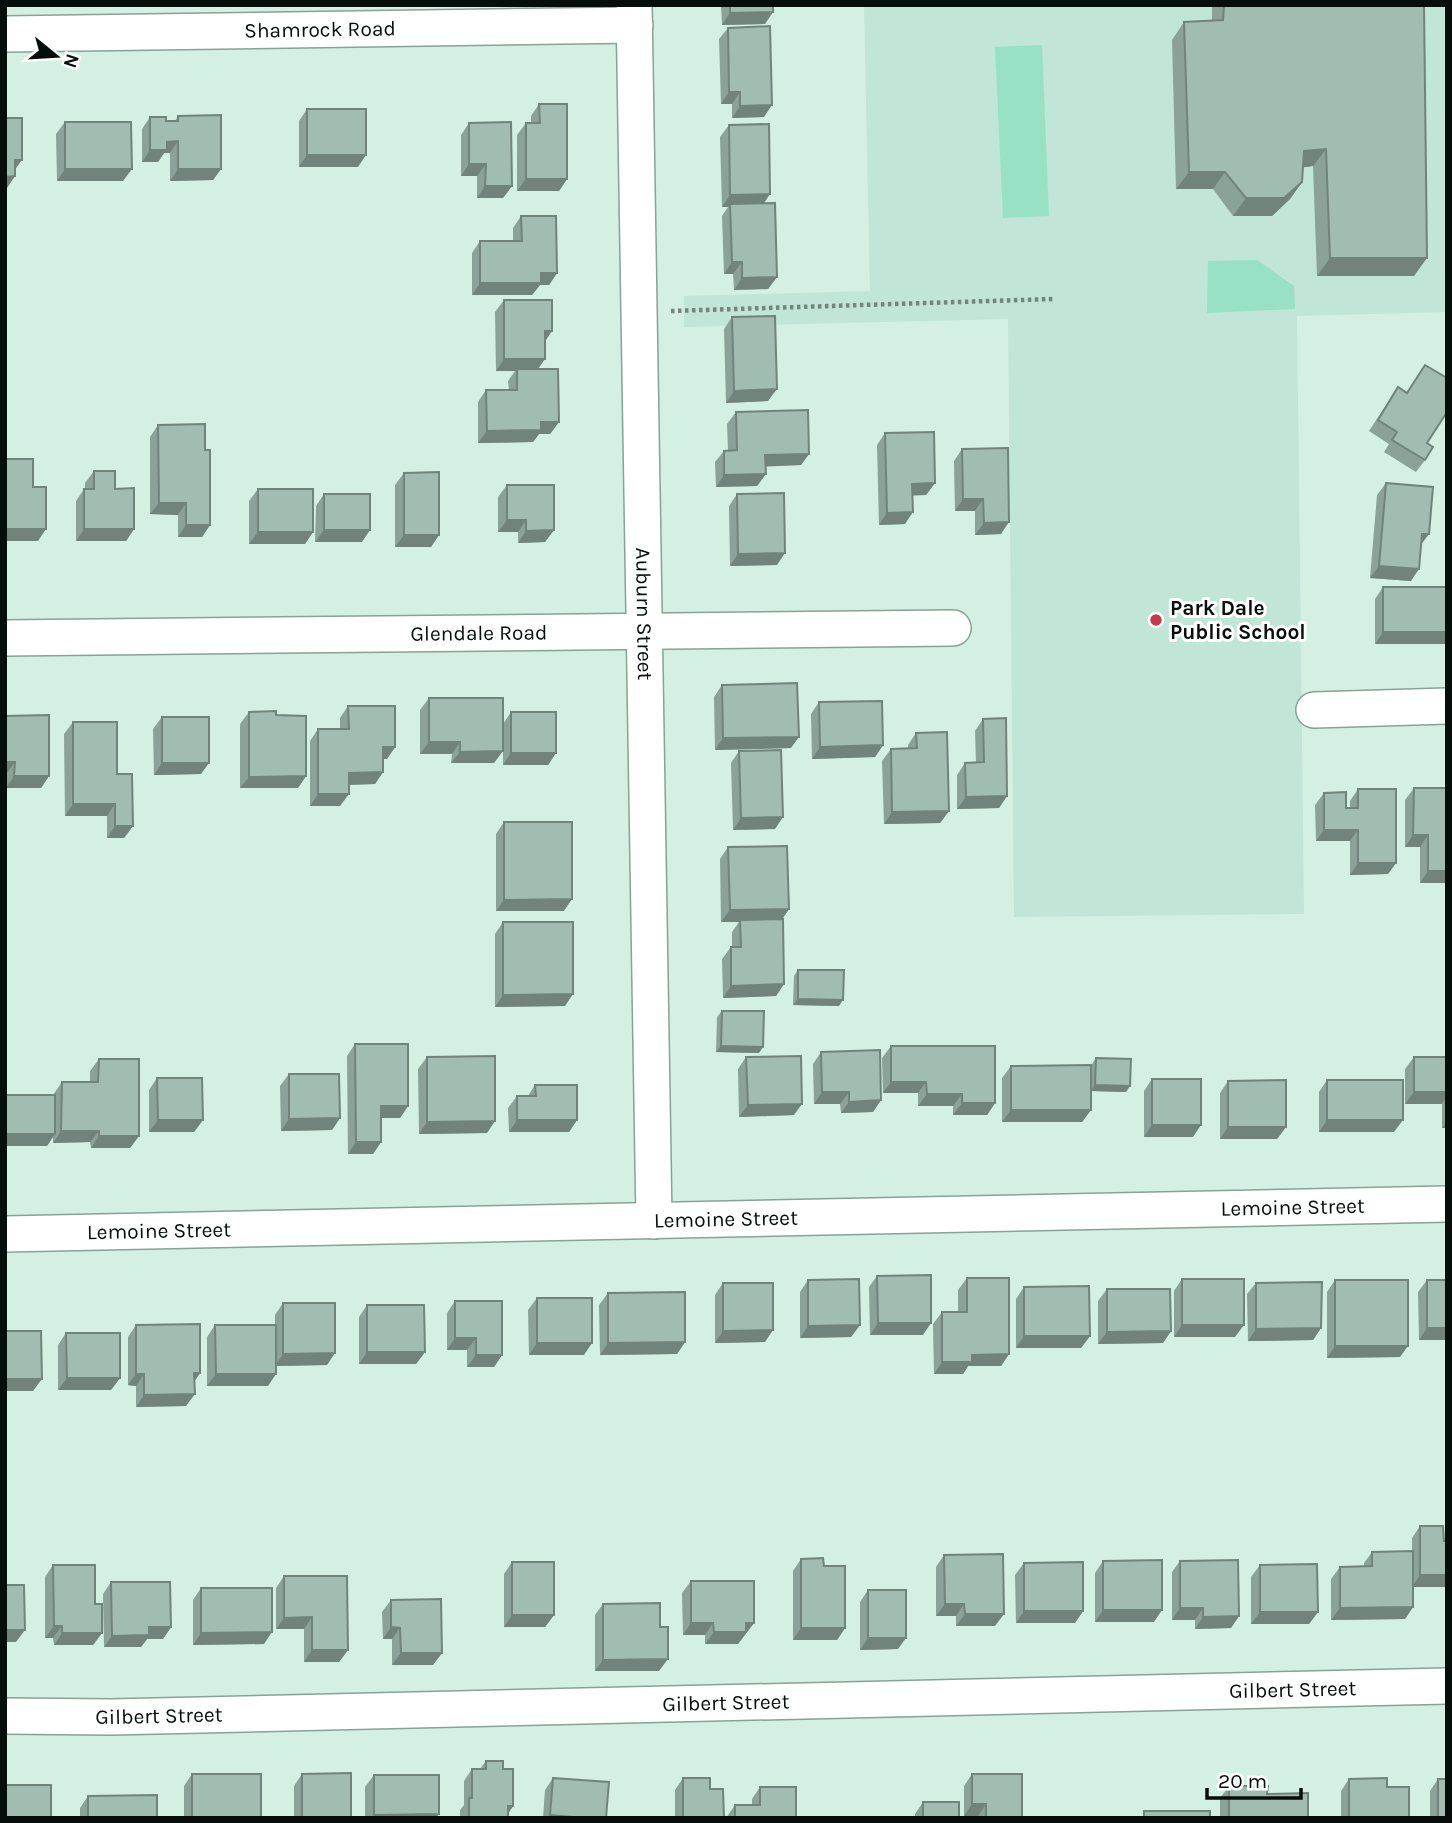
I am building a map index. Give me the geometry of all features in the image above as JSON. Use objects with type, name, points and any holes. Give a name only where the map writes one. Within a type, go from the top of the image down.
[{"type":"street","name":"Shamrock Road","points":[[5,34],[634,15]]},
{"type":"street","name":"Auburn Street","points":[[634,15],[654,1221]]},
{"type":"street","name":"Glendale Road","points":[[5,638],[953,628]]},
{"type":"street","points":[[1314,710],[1447,706]]},
{"type":"street","name":"Lemoine Street","points":[[5,1234],[1447,1204]]},
{"type":"street","name":"Gilbert Street","points":[[5,1716],[125,1716],[1447,1686]]},
{"type":"path","points":[[670,311],[1053,299]]},
{"type":"shaded area","name":"Park Dale Public School","points":[[864,5],[1447,5],[1447,312],[1297,316],[1304,914],[1014,917],[1008,319],[684,327],[684,296],[870,291]]},
{"type":"green space","points":[[1042,45],[1049,216],[1003,218],[995,47]]},
{"type":"green space","points":[[1257,260],[1294,286],[1295,309],[1207,313],[1208,261]]},
{"type":"building","points":[[730,5],[773,5],[773,12],[730,13]]},
{"type":"building","points":[[1224,5],[1424,5],[1427,258],[1330,258],[1326,149],[1304,151],[1302,182],[1284,198],[1246,198],[1225,172],[1189,172],[1184,22],[1223,20]]},
{"type":"building","points":[[770,26],[772,105],[740,106],[740,92],[729,92],[728,28]]},
{"type":"building","points":[[539,104],[567,104],[567,179],[526,179],[526,123],[540,123]]},
{"type":"building","points":[[307,109],[366,109],[366,155],[307,155]]},
{"type":"building","points":[[221,115],[221,169],[178,169],[178,141],[167,142],[167,150],[150,150],[150,117],[166,117],[166,121],[178,121],[178,116]]},
{"type":"building","points":[[5,118],[22,118],[22,160],[15,160],[15,176],[5,177]]},
{"type":"building","points":[[65,122],[131,122],[132,169],[65,169]]},
{"type":"building","points":[[511,122],[512,186],[485,186],[486,164],[469,164],[469,123]]},
{"type":"building","points":[[769,124],[770,194],[730,195],[729,125]]},
{"type":"building","points":[[775,203],[777,277],[742,278],[742,262],[732,262],[730,204]]},
{"type":"building","points":[[521,216],[556,216],[557,273],[541,273],[541,283],[480,283],[480,241],[522,241]]},
{"type":"building","points":[[504,300],[552,300],[552,331],[545,331],[545,359],[504,359]]},
{"type":"building","points":[[775,316],[777,389],[734,391],[732,317]]},
{"type":"building","points":[[1425,365],[1447,378],[1447,412],[1427,443],[1433,447],[1425,460],[1392,440],[1397,432],[1378,420],[1398,387],[1407,393]]},
{"type":"building","points":[[517,369],[558,369],[559,422],[541,422],[541,430],[487,431],[486,390],[517,390]]},
{"type":"building","points":[[808,410],[809,454],[765,455],[766,474],[724,475],[724,451],[737,450],[736,412]]},
{"type":"building","points":[[205,424],[205,450],[210,450],[210,525],[186,525],[186,503],[159,503],[158,425]]},
{"type":"building","points":[[934,432],[935,483],[912,484],[913,512],[887,513],[885,433]]},
{"type":"building","points":[[1008,448],[1009,522],[984,523],[983,499],[963,499],[962,449]]},
{"type":"building","points":[[5,459],[33,459],[33,487],[46,487],[46,529],[5,529]]},
{"type":"building","points":[[94,471],[115,471],[115,489],[134,488],[134,529],[84,529],[84,489],[94,489]]},
{"type":"building","points":[[439,472],[439,535],[404,535],[404,473]]},
{"type":"building","points":[[1386,483],[1433,487],[1429,534],[1422,534],[1419,569],[1379,566]]},
{"type":"building","points":[[507,485],[554,485],[554,530],[526,531],[526,520],[507,520]]},
{"type":"building","points":[[258,489],[313,489],[313,532],[258,532]]},
{"type":"building","points":[[784,493],[785,553],[738,554],[737,494]]},
{"type":"building","points":[[324,494],[370,494],[370,530],[324,530]]},
{"type":"building","points":[[1383,587],[1447,587],[1447,632],[1383,632]]},
{"type":"building","points":[[797,683],[799,737],[723,738],[722,685]]},
{"type":"building","points":[[429,698],[503,698],[503,751],[460,752],[460,742],[429,742]]},
{"type":"building","points":[[882,701],[883,745],[820,747],[819,702]]},
{"type":"building","points":[[348,706],[395,706],[395,747],[383,747],[383,772],[349,773],[349,794],[318,794],[318,729],[349,729]]},
{"type":"building","points":[[276,711],[276,715],[306,716],[306,776],[249,777],[249,712]]},
{"type":"building","points":[[511,712],[556,712],[556,753],[511,753]]},
{"type":"building","points":[[49,715],[49,776],[14,776],[15,762],[5,762],[5,716]]},
{"type":"building","points":[[162,717],[209,717],[209,763],[162,763]]},
{"type":"building","points":[[1006,718],[1007,796],[966,797],[965,763],[984,762],[983,719]]},
{"type":"building","points":[[73,722],[117,722],[117,774],[132,774],[133,826],[115,826],[115,804],[73,804]]},
{"type":"building","points":[[947,732],[949,811],[892,812],[891,749],[917,748],[916,733]]},
{"type":"building","points":[[781,750],[783,817],[741,818],[739,751]]},
{"type":"building","points":[[1414,788],[1447,788],[1447,871],[1428,871],[1428,835],[1413,835]]},
{"type":"building","points":[[1358,789],[1396,789],[1396,863],[1358,863],[1358,830],[1324,830],[1324,793],[1346,792],[1346,808],[1358,808]]},
{"type":"building","points":[[504,822],[572,822],[572,899],[504,900]]},
{"type":"building","points":[[787,846],[789,909],[730,910],[728,847]]},
{"type":"building","points":[[783,919],[784,984],[731,986],[731,947],[741,947],[740,920]]},
{"type":"building","points":[[503,922],[573,922],[573,994],[503,995]]},
{"type":"building","points":[[798,970],[844,970],[843,1000],[798,999]]},
{"type":"building","points":[[722,1011],[764,1011],[763,1047],[721,1046]]},
{"type":"building","points":[[355,1044],[408,1044],[408,1106],[381,1106],[381,1142],[356,1142]]},
{"type":"building","points":[[891,1046],[995,1046],[995,1103],[962,1103],[962,1094],[927,1094],[926,1082],[891,1082]]},
{"type":"building","points":[[880,1050],[881,1100],[849,1102],[849,1092],[822,1092],[821,1052]]},
{"type":"building","points":[[495,1056],[495,1121],[427,1122],[427,1057]]},
{"type":"building","points":[[801,1056],[802,1104],[748,1105],[746,1057]]},
{"type":"building","points":[[1414,1057],[1447,1057],[1447,1092],[1414,1092]]},
{"type":"building","points":[[1096,1058],[1131,1059],[1130,1086],[1095,1085]]},
{"type":"building","points":[[99,1059],[139,1059],[139,1136],[99,1136],[99,1131],[61,1131],[62,1082],[98,1082]]},
{"type":"building","points":[[1091,1065],[1091,1110],[1011,1110],[1011,1066]]},
{"type":"building","points":[[289,1074],[339,1074],[340,1118],[289,1119]]},
{"type":"building","points":[[157,1078],[202,1078],[203,1120],[158,1120]]},
{"type":"building","points":[[1152,1079],[1201,1079],[1201,1125],[1152,1125]]},
{"type":"building","points":[[1286,1080],[1286,1127],[1228,1127],[1228,1081]]},
{"type":"building","points":[[1327,1080],[1403,1080],[1403,1120],[1327,1120]]},
{"type":"building","points":[[535,1085],[577,1085],[577,1120],[517,1120],[517,1096],[536,1096]]},
{"type":"building","points":[[5,1095],[55,1095],[55,1134],[5,1134]]},
{"type":"building","points":[[931,1275],[931,1323],[878,1323],[877,1276]]},
{"type":"building","points":[[967,1278],[1009,1278],[1009,1354],[972,1355],[972,1362],[942,1362],[942,1312],[967,1312]]},
{"type":"building","points":[[859,1279],[860,1325],[808,1326],[808,1280]]},
{"type":"building","points":[[1182,1279],[1244,1279],[1244,1325],[1182,1325]]},
{"type":"building","points":[[1335,1280],[1408,1280],[1408,1346],[1335,1346]]},
{"type":"building","points":[[1427,1280],[1447,1280],[1447,1328],[1427,1328]]},
{"type":"building","points":[[1322,1282],[1321,1328],[1256,1329],[1256,1283]]},
{"type":"building","points":[[723,1283],[773,1283],[773,1330],[723,1331]]},
{"type":"building","points":[[1089,1286],[1090,1336],[1024,1336],[1024,1287]]},
{"type":"building","points":[[1107,1289],[1170,1289],[1171,1331],[1107,1332]]},
{"type":"building","points":[[685,1292],[685,1342],[608,1343],[608,1293]]},
{"type":"building","points":[[537,1298],[592,1298],[592,1343],[537,1343]]},
{"type":"building","points":[[455,1301],[502,1301],[502,1355],[476,1355],[476,1338],[455,1338]]},
{"type":"building","points":[[283,1303],[335,1303],[335,1353],[283,1354]]},
{"type":"building","points":[[367,1305],[424,1305],[425,1352],[367,1352]]},
{"type":"building","points":[[200,1324],[200,1373],[194,1373],[195,1394],[144,1395],[144,1374],[136,1374],[136,1325]]},
{"type":"building","points":[[215,1325],[276,1325],[276,1374],[216,1374]]},
{"type":"building","points":[[5,1331],[41,1331],[42,1379],[5,1379]]},
{"type":"building","points":[[66,1333],[120,1333],[120,1378],[67,1378]]},
{"type":"building","points":[[1420,1526],[1443,1526],[1444,1541],[1447,1541],[1447,1575],[1420,1575]]},
{"type":"building","points":[[1413,1551],[1413,1607],[1340,1608],[1340,1567],[1372,1566],[1372,1552]]},
{"type":"building","points":[[1003,1554],[1004,1614],[965,1614],[964,1604],[945,1604],[944,1555]]},
{"type":"building","points":[[823,1558],[824,1566],[845,1566],[845,1628],[801,1628],[801,1559]]},
{"type":"building","points":[[1162,1560],[1162,1610],[1103,1610],[1103,1561]]},
{"type":"building","points":[[1238,1560],[1239,1616],[1203,1617],[1203,1608],[1180,1608],[1180,1561]]},
{"type":"building","points":[[512,1562],[554,1562],[554,1615],[512,1615]]},
{"type":"building","points":[[1083,1562],[1083,1611],[1024,1611],[1024,1563]]},
{"type":"building","points":[[1317,1564],[1318,1612],[1260,1612],[1260,1565]]},
{"type":"building","points":[[53,1565],[95,1565],[95,1604],[102,1604],[102,1633],[62,1633],[62,1626],[54,1626]]},
{"type":"building","points":[[284,1576],[347,1576],[348,1650],[312,1650],[312,1617],[284,1618]]},
{"type":"building","points":[[691,1581],[754,1581],[754,1623],[746,1623],[746,1632],[714,1632],[713,1623],[691,1623]]},
{"type":"building","points":[[111,1582],[170,1582],[171,1627],[149,1627],[149,1635],[112,1636]]},
{"type":"building","points":[[5,1585],[24,1585],[25,1630],[5,1630]]},
{"type":"building","points":[[201,1588],[272,1588],[272,1632],[201,1633]]},
{"type":"building","points":[[868,1590],[906,1590],[906,1638],[868,1638]]},
{"type":"building","points":[[441,1599],[442,1653],[401,1653],[400,1628],[391,1627],[391,1600]]},
{"type":"building","points":[[660,1603],[660,1627],[668,1627],[668,1659],[603,1660],[603,1604]]},
{"type":"building","points":[[486,1761],[503,1761],[503,1769],[513,1769],[513,1806],[508,1806],[508,1818],[469,1818],[472,1769],[486,1769]]},
{"type":"building","points":[[351,1773],[351,1818],[302,1818],[302,1774]]},
{"type":"building","points":[[192,1774],[261,1774],[261,1818],[192,1818]]},
{"type":"building","points":[[972,1774],[1022,1774],[1022,1818],[986,1818],[986,1804],[972,1804]]},
{"type":"building","points":[[374,1775],[439,1775],[439,1814],[374,1815]]},
{"type":"building","points":[[553,1778],[609,1782],[606,1818],[550,1815]]},
{"type":"building","points":[[683,1778],[710,1778],[710,1789],[723,1789],[724,1818],[683,1818]]},
{"type":"building","points":[[1387,1778],[1387,1787],[1409,1787],[1409,1818],[1349,1818],[1349,1779]]},
{"type":"building","points":[[1438,1779],[1447,1779],[1447,1818],[1438,1818]]},
{"type":"building","points":[[5,1785],[51,1785],[51,1818],[5,1818]]},
{"type":"building","points":[[1229,1786],[1268,1786],[1267,1794],[1308,1793],[1308,1818],[1229,1818]]},
{"type":"building","points":[[760,1787],[796,1787],[796,1818],[735,1818],[735,1805],[760,1805]]},
{"type":"building","points":[[157,1795],[157,1818],[88,1818],[88,1796]]},
{"type":"building","points":[[923,1802],[959,1802],[959,1818],[923,1818]]},
{"type":"building","points":[[1144,1811],[1210,1811],[1210,1818],[1144,1818]]},
{"type":"place","name":"Park Dale Public School","points":[[1156,620]]}]
